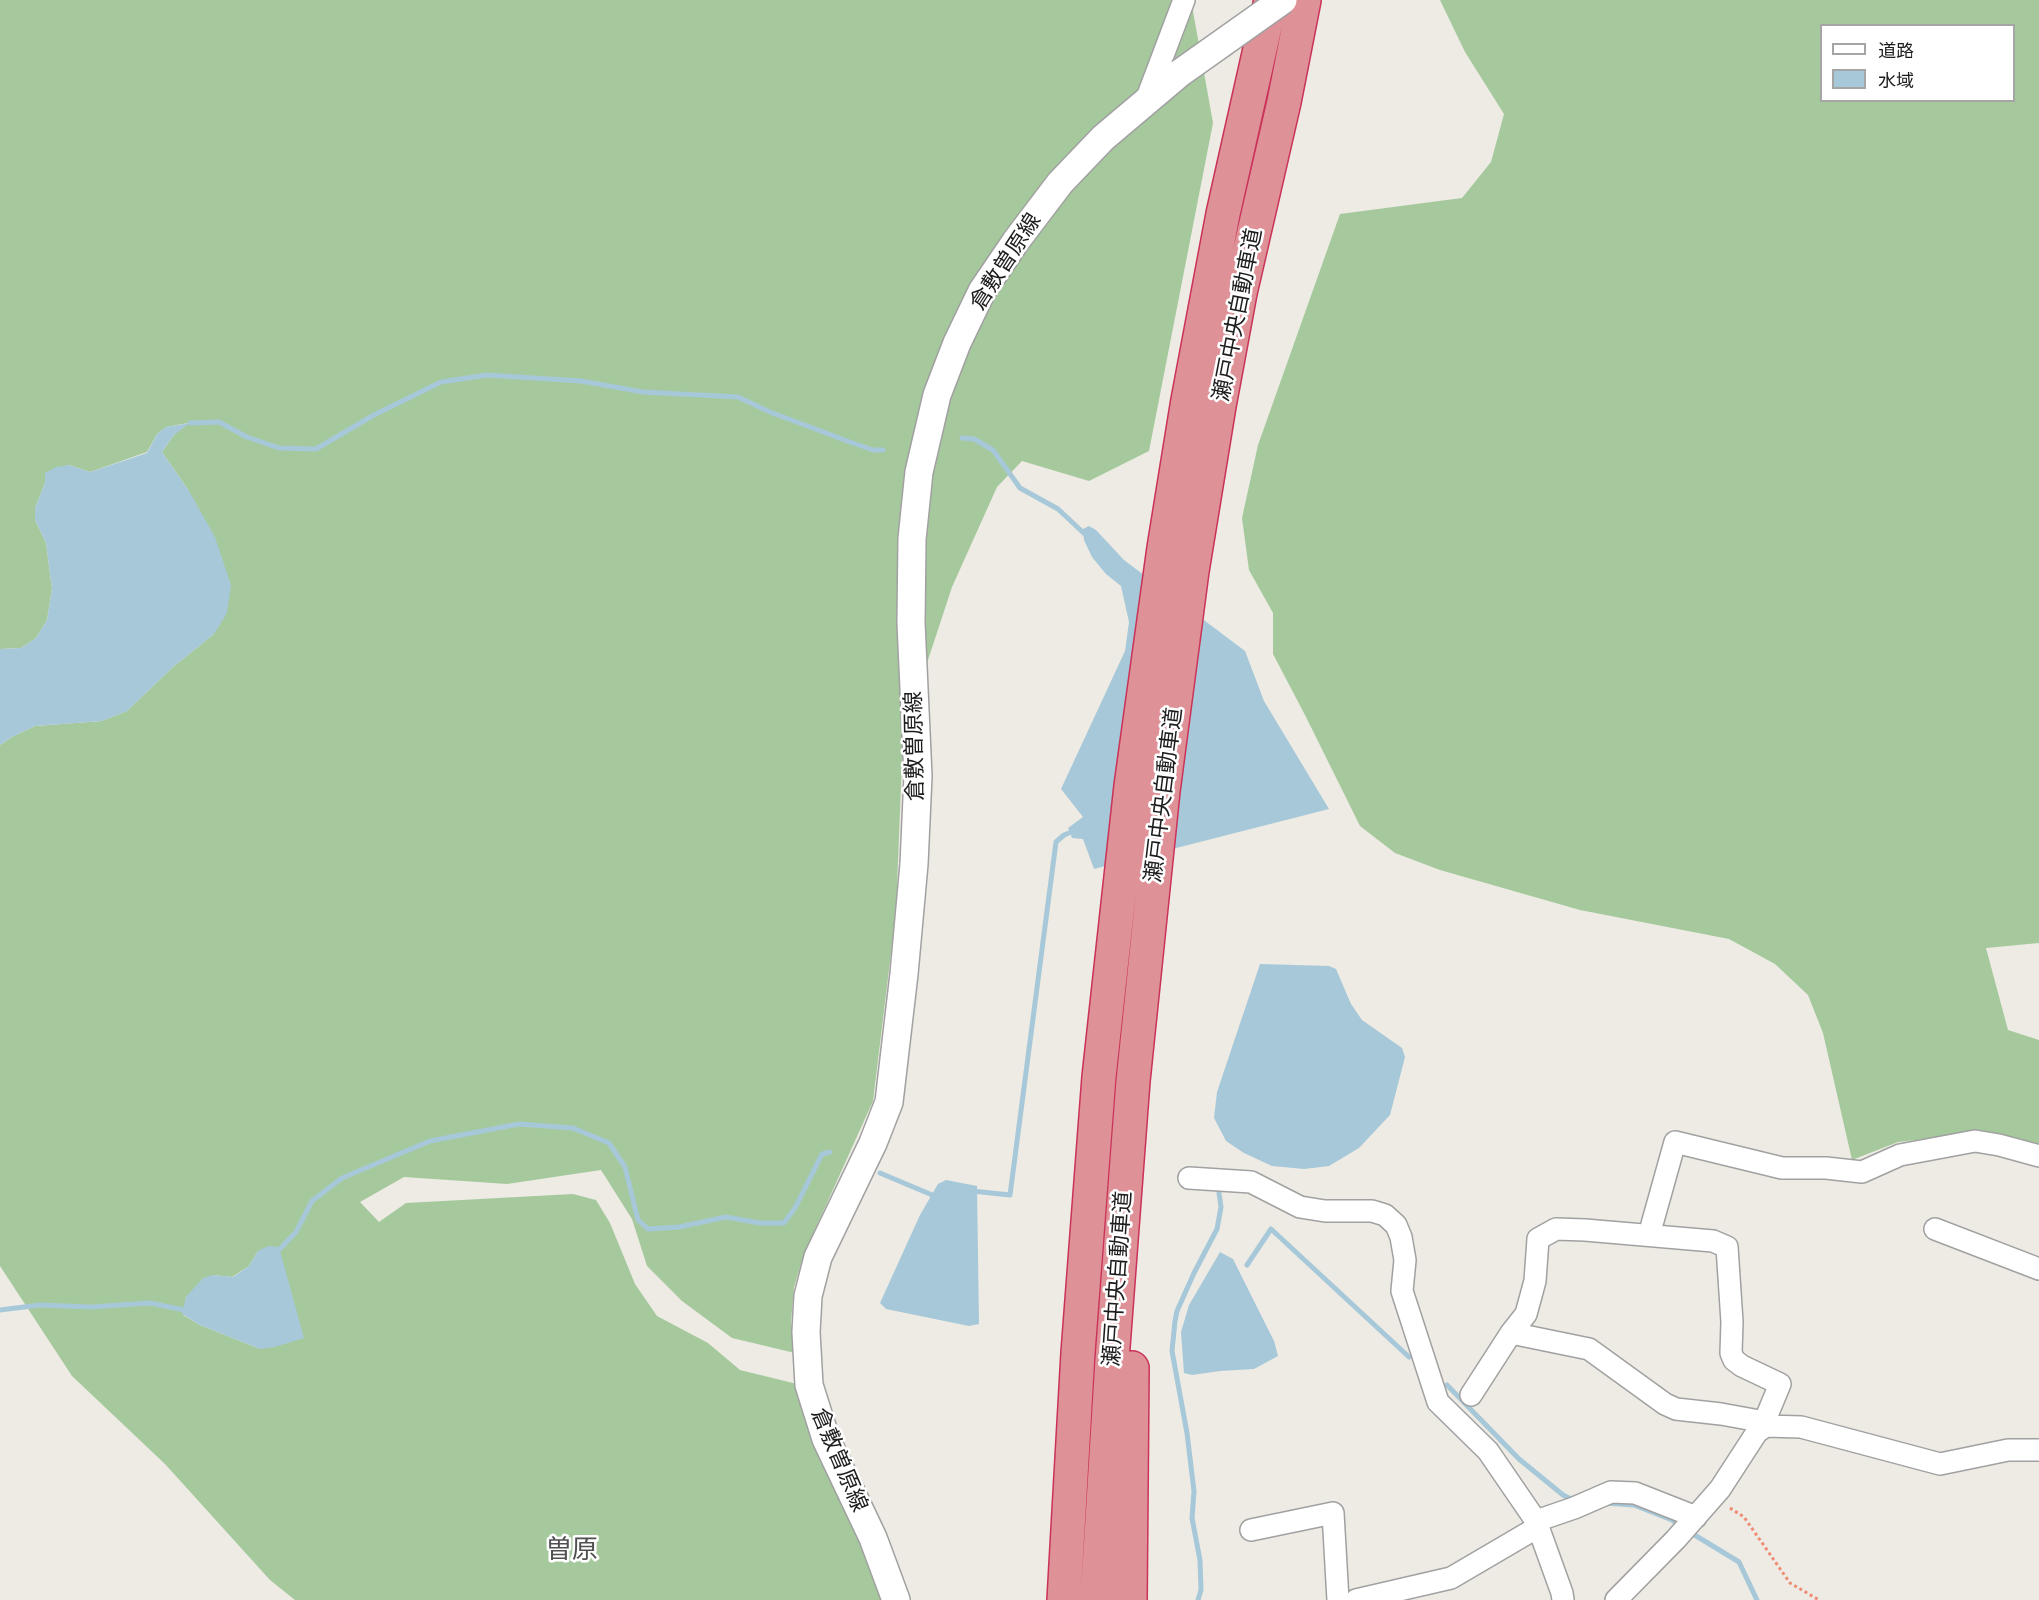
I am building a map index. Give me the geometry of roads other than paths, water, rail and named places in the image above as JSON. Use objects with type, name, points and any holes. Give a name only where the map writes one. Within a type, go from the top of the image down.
[{"type":"highway","name":"瀬戸中央自動車道","points":[[1064,1600],[1078,1353],[1096,1124],[1131,786],[1164,548],[1188,400],[1221,226],[1270,0]]},
{"type":"highway","name":"瀬戸中央自動車道","points":[[1097,1600],[1133,1081],[1163,791],[1192,571],[1240,293],[1284,102],[1304,0]]},
{"type":"highway","points":[[1130,1600],[1133,1081]]},
{"type":"street","points":[[1145,103],[1185,0]]},
{"type":"street","name":"倉敷曽原線","points":[[896,1600],[873,1538],[826,1439],[809,1385],[806,1332],[808,1296],[818,1257],[873,1143],[889,1102],[914,864],[918,776],[911,623],[912,539],[919,472],[937,395],[957,343],[982,291],[1060,183],[1103,138],[1180,73],[1283,0]]},
{"type":"street","points":[[1649,1235],[1675,1142],[1782,1168],[1826,1168],[1862,1172],[1900,1155],[1975,1141],[2039,1156]]},
{"type":"street","points":[[1189,1178],[1251,1182],[1300,1207],[1325,1211],[1372,1211],[1385,1215],[1396,1225],[1401,1237],[1405,1260],[1402,1291],[1438,1402],[1488,1451],[1537,1524],[1563,1600]]},
{"type":"street","points":[[1471,1395],[1510,1333],[1526,1314],[1535,1281],[1538,1239],[1556,1229],[1585,1230],[1713,1241],[1727,1247],[1732,1322],[1731,1353],[1734,1360],[1742,1366],[1780,1384],[1764,1425],[1757,1432],[1720,1489],[1695,1519],[1617,1600]]},
{"type":"street","points":[[1935,1229],[2039,1269]]},
{"type":"street","points":[[1510,1333],[1588,1349],[1665,1404],[1676,1409],[1754,1419],[1764,1425],[1801,1427],[1940,1464],[2008,1450],[2039,1450]]},
{"type":"street","points":[[1356,1600],[1451,1578],[1537,1524],[1608,1493],[1635,1493],[1695,1519]]},
{"type":"street","points":[[1251,1530],[1333,1513],[1338,1600]]},
{"type":"water","points":[[190,423],[174,435],[162,452],[189,491],[215,537],[231,585],[227,613],[214,634],[173,667],[127,711],[102,721],[35,726],[0,745],[0,649],[21,648],[36,638],[47,620],[52,589],[46,543],[35,520],[35,508],[45,483],[45,473],[56,467],[69,465],[90,472],[147,453],[157,434],[166,427]]},
{"type":"water","points":[[1089,526],[1096,530],[1124,560],[1245,651],[1264,701],[1329,809],[1094,869],[1083,839],[1072,838],[1068,828],[1083,817],[1061,789],[1125,651],[1129,622],[1121,586],[1106,574],[1092,557],[1084,540],[1083,529]]},
{"type":"water","points":[[1260,964],[1329,966],[1336,969],[1351,1004],[1362,1020],[1402,1048],[1405,1057],[1390,1115],[1359,1148],[1329,1166],[1304,1169],[1272,1166],[1244,1153],[1226,1141],[1214,1118],[1217,1092]]},
{"type":"water","points":[[946,1180],[977,1186],[979,1324],[969,1326],[886,1309],[880,1303],[920,1215],[938,1184]]},
{"type":"water","points":[[268,1246],[279,1247],[304,1338],[260,1349],[200,1325],[182,1314],[186,1297],[203,1278],[213,1275],[233,1277],[249,1266],[258,1251]]},
{"type":"water","points":[[1220,1252],[1233,1259],[1274,1341],[1278,1356],[1254,1369],[1192,1375],[1184,1373],[1181,1332],[1189,1305]]},
{"type":"waterway","points":[[190,423],[219,422],[247,437],[279,448],[316,449],[374,415],[441,382],[487,375],[581,381],[643,392],[738,397],[770,412],[850,442],[873,450],[883,450]]},
{"type":"waterway","points":[[962,438],[974,439],[993,450],[1020,488],[1058,509],[1089,538]]},
{"type":"waterway","points":[[972,1191],[1010,1195],[1056,842],[1064,835],[1074,831]]},
{"type":"waterway","points":[[277,1252],[296,1232],[312,1201],[342,1178],[430,1141],[519,1124],[573,1128],[609,1143],[625,1167],[638,1220],[648,1229],[679,1227],[726,1217],[760,1223],[784,1223],[795,1208],[822,1154],[830,1152]]},
{"type":"waterway","points":[[880,1173],[937,1197]]},
{"type":"waterway","points":[[1198,1600],[1201,1590],[1200,1560],[1192,1518],[1194,1491],[1187,1433],[1172,1351],[1177,1311],[1217,1229],[1221,1207],[1219,1193]]},
{"type":"waterway","points":[[1247,1265],[1271,1229],[1409,1357]]},
{"type":"waterway","points":[[0,1310],[40,1305],[91,1307],[150,1303],[189,1311]]},
{"type":"waterway","points":[[1447,1385],[1519,1459],[1563,1495],[1577,1499]]},
{"type":"waterway","points":[[1604,1503],[1634,1505],[1672,1520],[1680,1526]]},
{"type":"waterway","points":[[1688,1531],[1739,1562],[1757,1600]]},
{"type":"district","name":"曽原","points":[[572,1550]]}]
